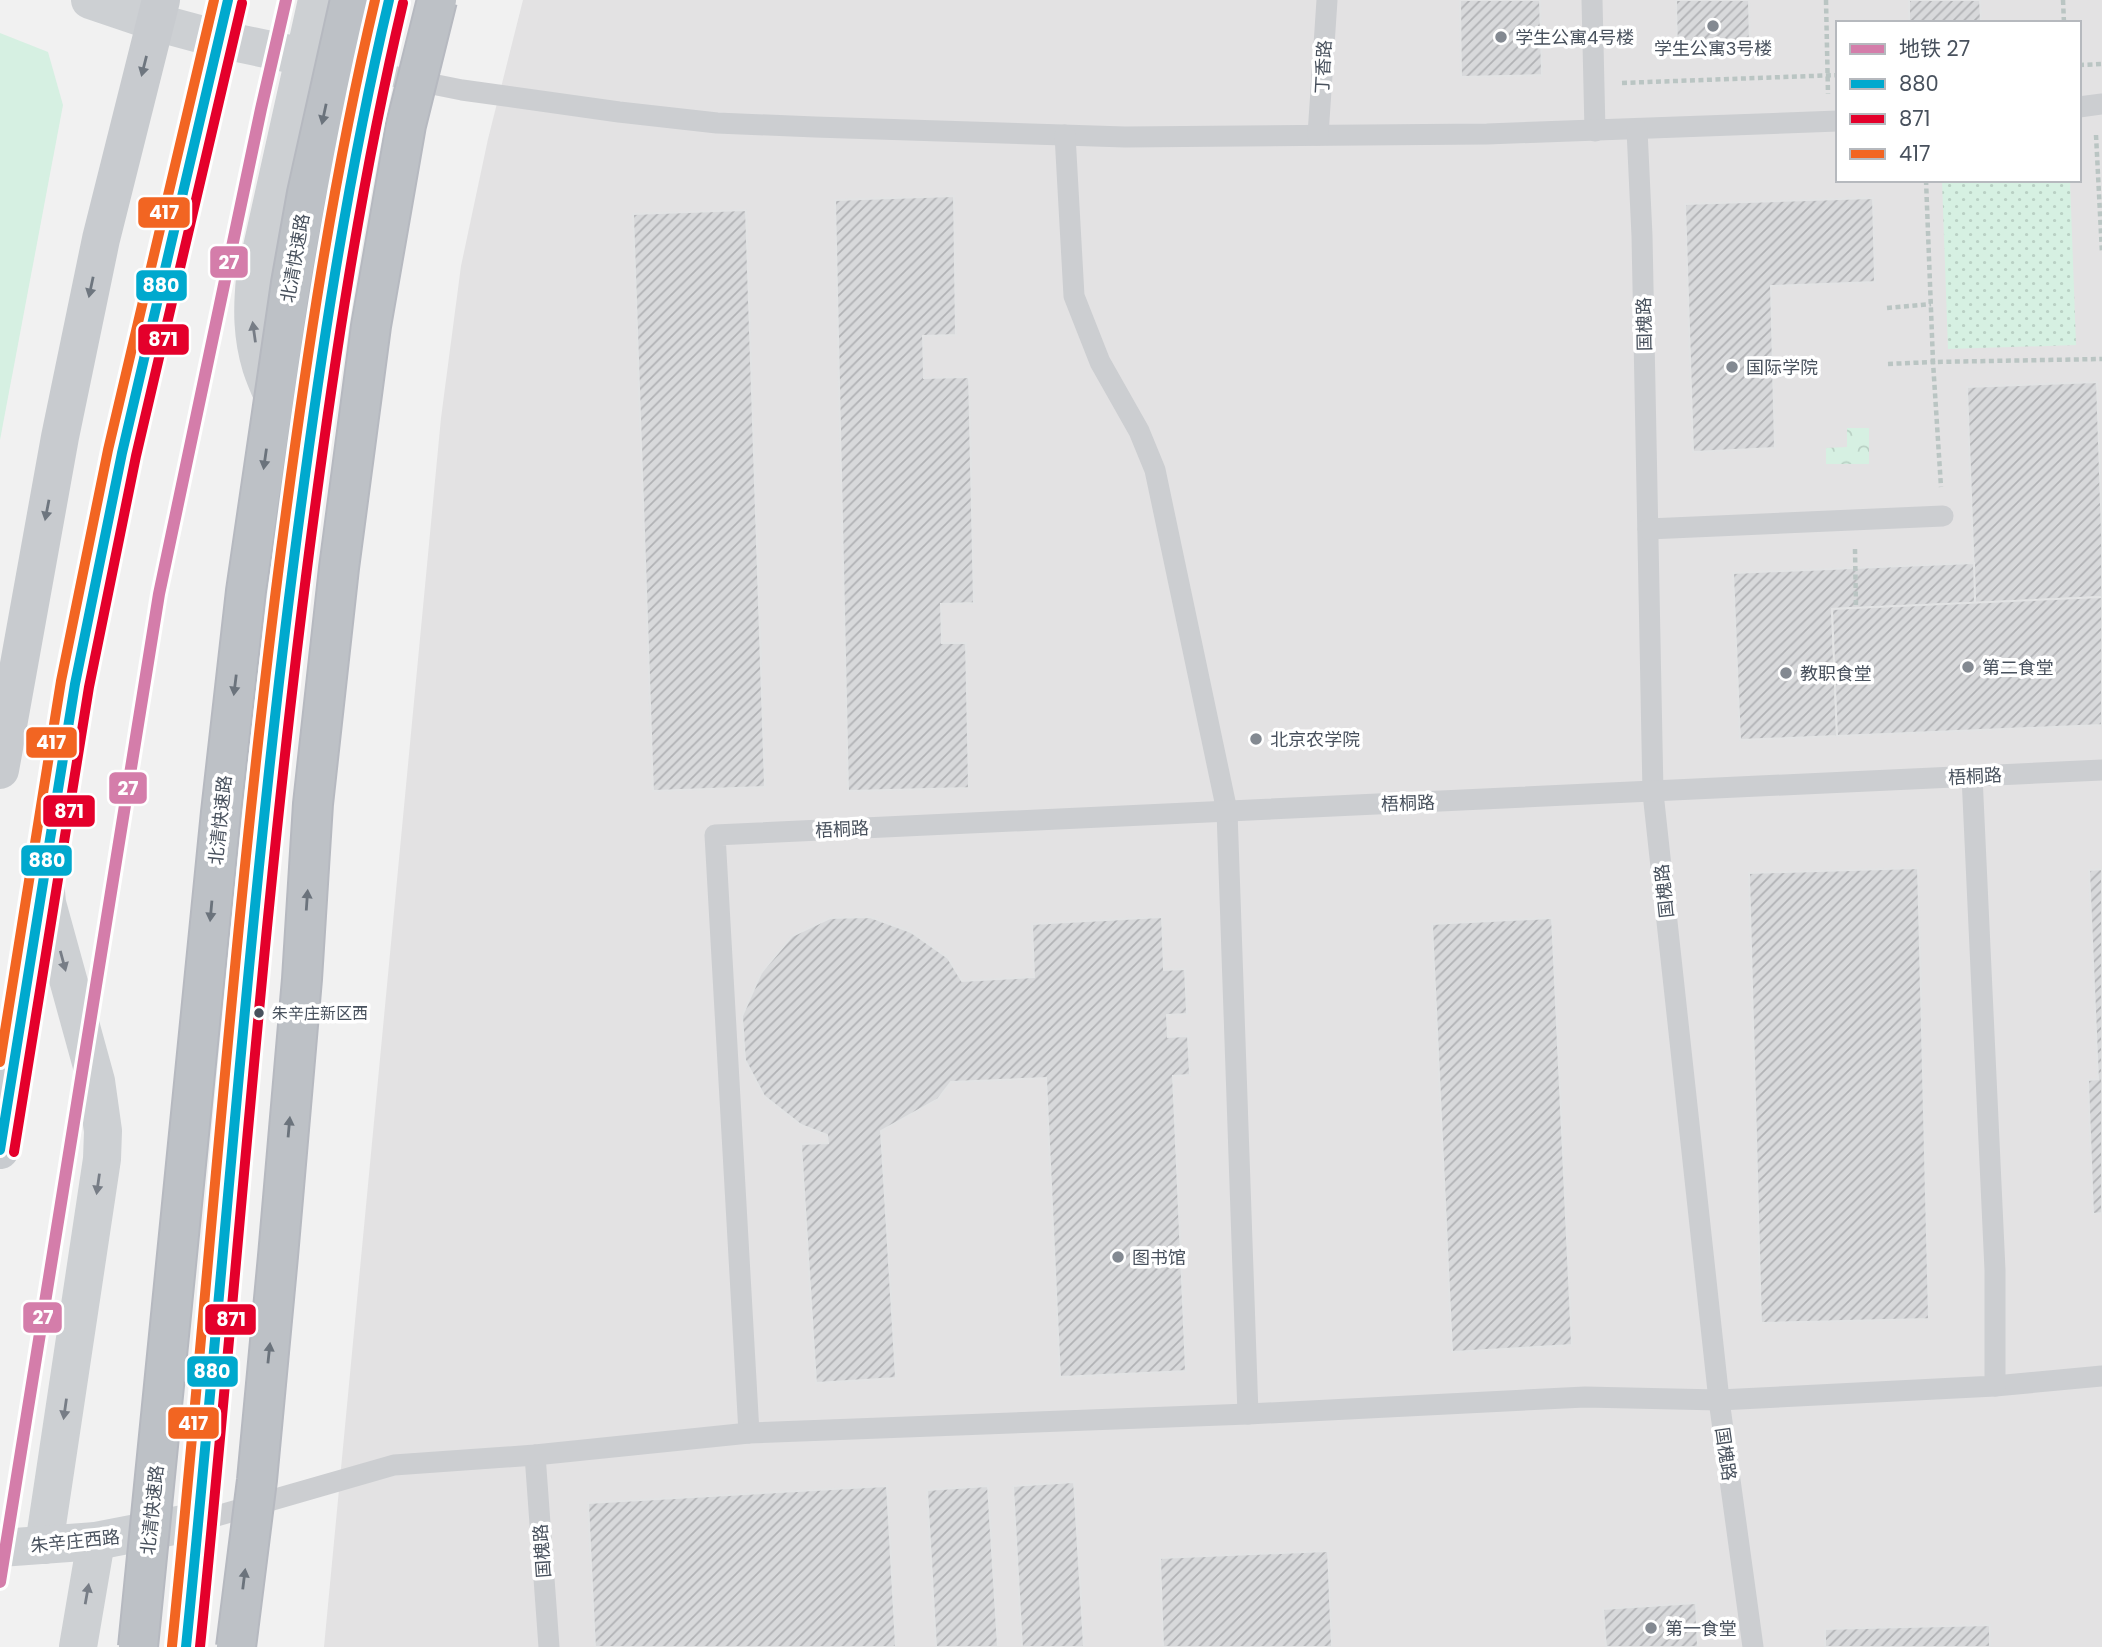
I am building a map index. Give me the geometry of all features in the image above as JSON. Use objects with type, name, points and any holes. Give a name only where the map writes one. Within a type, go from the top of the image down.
[{"type":"highway","name":"北清快速路","points":[[138,1647],[220,813],[246,591],[291,283],[307,193],[349,0]]},
{"type":"highway","points":[[236,1647],[257,1480],[302,979],[313,804],[339,568],[371,326],[407,125],[437,0]]},
{"type":"main road","points":[[0,1150],[75,684],[122,453],[228,0]]},
{"type":"main road","points":[[186,1647],[264,817],[288,598],[329,303],[372,72],[388,4]]},
{"type":"main road","points":[[0,770],[60,437],[98,252],[158,11]]},
{"type":"main road","points":[[0,1005],[28,961],[33,944]]},
{"type":"street","points":[[90,0],[158,11],[218,39],[372,72]]},
{"type":"street","points":[[300,514],[302,483],[299,458],[262,367],[254,338],[252,309],[255,279],[317,0]]},
{"type":"street","points":[[349,0],[388,4]]},
{"type":"street","points":[[44,1545],[102,1159],[103,1131],[96,1081],[47,903],[45,871]]},
{"type":"street","name":"朱辛庄西路","points":[[0,1548],[96,1541],[199,1521]]},
{"type":"street","points":[[78,1647],[96,1541]]},
{"type":"lane","name":"丁香路","points":[[1318,135],[1326,0]]},
{"type":"lane","points":[[1592,0],[1595,131]]},
{"type":"lane","points":[[372,72],[462,89],[717,123],[1065,135],[1125,137],[1487,134],[1833,121]]},
{"type":"lane","name":"国槐路","points":[[1637,130],[1642,236],[1653,793],[1719,1400],[1753,1647]]},
{"type":"lane","points":[[1065,135],[1074,296],[1100,362],[1139,431],[1155,470],[1227,811],[1248,1414]]},
{"type":"lane","points":[[1648,529],[1942,516]]},
{"type":"lane","name":"梧桐路","points":[[749,1433],[715,835],[2102,770]]},
{"type":"lane","points":[[1972,776],[1995,1269],[1995,1386]]},
{"type":"lane","name":"朱辛庄西路","points":[[199,1521],[394,1465],[535,1455],[749,1433],[1248,1414],[1585,1397],[1719,1400],[1995,1386],[2102,1376]]},
{"type":"lane","name":"国槐路","points":[[535,1455],[549,1647]]},
{"type":"path","points":[[1826,0],[1828,75],[1833,121]]},
{"type":"path","points":[[2063,0],[2064,21]]},
{"type":"path","points":[[2081,65],[2102,64]]},
{"type":"path","points":[[1594,84],[1836,75]]},
{"type":"path","points":[[2092,105],[2102,253]]},
{"type":"path","points":[[1926,182],[1942,516]]},
{"type":"path","points":[[1887,308],[1931,304]]},
{"type":"path","points":[[1888,364],[2102,359]]},
{"type":"path","points":[[1855,520],[1856,608]]},
{"type":"shaded area","name":"北京农学院","points":[[523,0],[2102,0],[2102,1647],[324,1647],[441,418],[461,266],[488,139]]},
{"type":"green space","points":[[0,33],[48,52],[63,105],[0,440]]},
{"type":"green space","points":[[1942,182],[2070,182],[2076,345],[1948,349]]},
{"type":"green space","points":[[1847,428],[1869,428],[1869,464],[1826,464],[1826,448],[1847,447]]},
{"type":"building","name":"学生公寓4号楼","points":[[1460,0],[1540,0],[1542,75],[1461,77]]},
{"type":"building","name":"学生公寓3号楼","points":[[1676,0],[1749,0],[1750,52],[1677,53]]},
{"type":"building","points":[[1909,0],[1980,0],[1981,21],[1909,21]]},
{"type":"building","points":[[954,196],[956,335],[923,336],[924,378],[969,377],[974,603],[941,604],[942,643],[966,643],[969,788],[848,791],[835,200]]},
{"type":"building","name":"国际学院","points":[[1873,198],[1875,282],[1771,286],[1775,448],[1693,452],[1685,204]]},
{"type":"building","points":[[746,210],[765,787],[653,791],[633,214]]},
{"type":"building","points":[[2097,382],[2102,597],[1975,603],[1967,387]]},
{"type":"building","name":"教职食堂","points":[[1974,563],[1975,603],[1832,609],[1837,736],[1740,740],[1733,573]]},
{"type":"building","name":"第二食堂","points":[[2102,597],[2102,725],[1837,736],[1832,609]]},
{"type":"building","points":[[1918,868],[1929,1319],[1761,1323],[1749,873]]},
{"type":"building","points":[[2102,869],[2102,1213],[2093,1214],[2088,1080],[2098,1079],[2089,870]]},
{"type":"building","name":"图书馆","points":[[870,917],[911,932],[948,958],[962,981],[1034,977],[1032,924],[1162,917],[1164,970],[1185,969],[1187,1014],[1167,1015],[1168,1037],[1188,1036],[1190,1075],[1173,1076],[1186,1371],[1060,1377],[1046,1078],[951,1082],[938,1099],[881,1131],[896,1378],[816,1383],[801,1144],[828,1143],[827,1135],[801,1125],[764,1096],[745,1060],[742,1016],[761,973],[792,936],[830,918]]},
{"type":"building","points":[[1552,918],[1572,1345],[1452,1352],[1432,924]]},
{"type":"building","points":[[1074,1482],[1084,1647],[1022,1647],[1013,1486]]},
{"type":"building","points":[[887,1486],[896,1647],[595,1647],[588,1503]]},
{"type":"building","points":[[988,1486],[998,1647],[936,1647],[927,1490]]},
{"type":"building","points":[[1328,1551],[1332,1647],[1163,1647],[1160,1558]]},
{"type":"building","name":"第一食堂","points":[[1696,1603],[1698,1647],[1606,1647],[1603,1609]]},
{"type":"building","points":[[1990,1625],[1990,1647],[1825,1647],[1825,1629]]},
{"type":"metro line","name":"27","points":[[0,1582],[159,594],[286,0]]},
{"type":"transit line","name":"417","points":[[0,1062],[61,681],[108,450],[214,0]]},
{"type":"transit line","name":"880","points":[[0,1150],[75,684],[122,453],[228,0]]},
{"type":"transit line","name":"417","points":[[172,1646],[264,687],[321,274],[346,136],[375,0]]},
{"type":"transit line","name":"880","points":[[186,1647],[278,688],[335,274],[389,0]]},
{"type":"transit line","name":"871","points":[[14,1152],[89,687],[136,456],[242,3]]},
{"type":"transit line","name":"871","points":[[200,1647],[292,689],[349,277],[403,3]]},
{"type":"place","name":"学生公寓3号楼","points":[[1713,26]]},
{"type":"place","name":"学生公寓4号楼","points":[[1501,37]]},
{"type":"place","name":"国际学院","points":[[1732,367]]},
{"type":"place","name":"第二食堂","points":[[1968,667]]},
{"type":"place","name":"教职食堂","points":[[1786,673]]},
{"type":"place","name":"北京农学院","points":[[1256,739]]},
{"type":"place","name":"朱辛庄新区西","points":[[259,1013]]},
{"type":"place","name":"图书馆","points":[[1118,1257]]},
{"type":"place","name":"第一食堂","points":[[1651,1628]]}]
